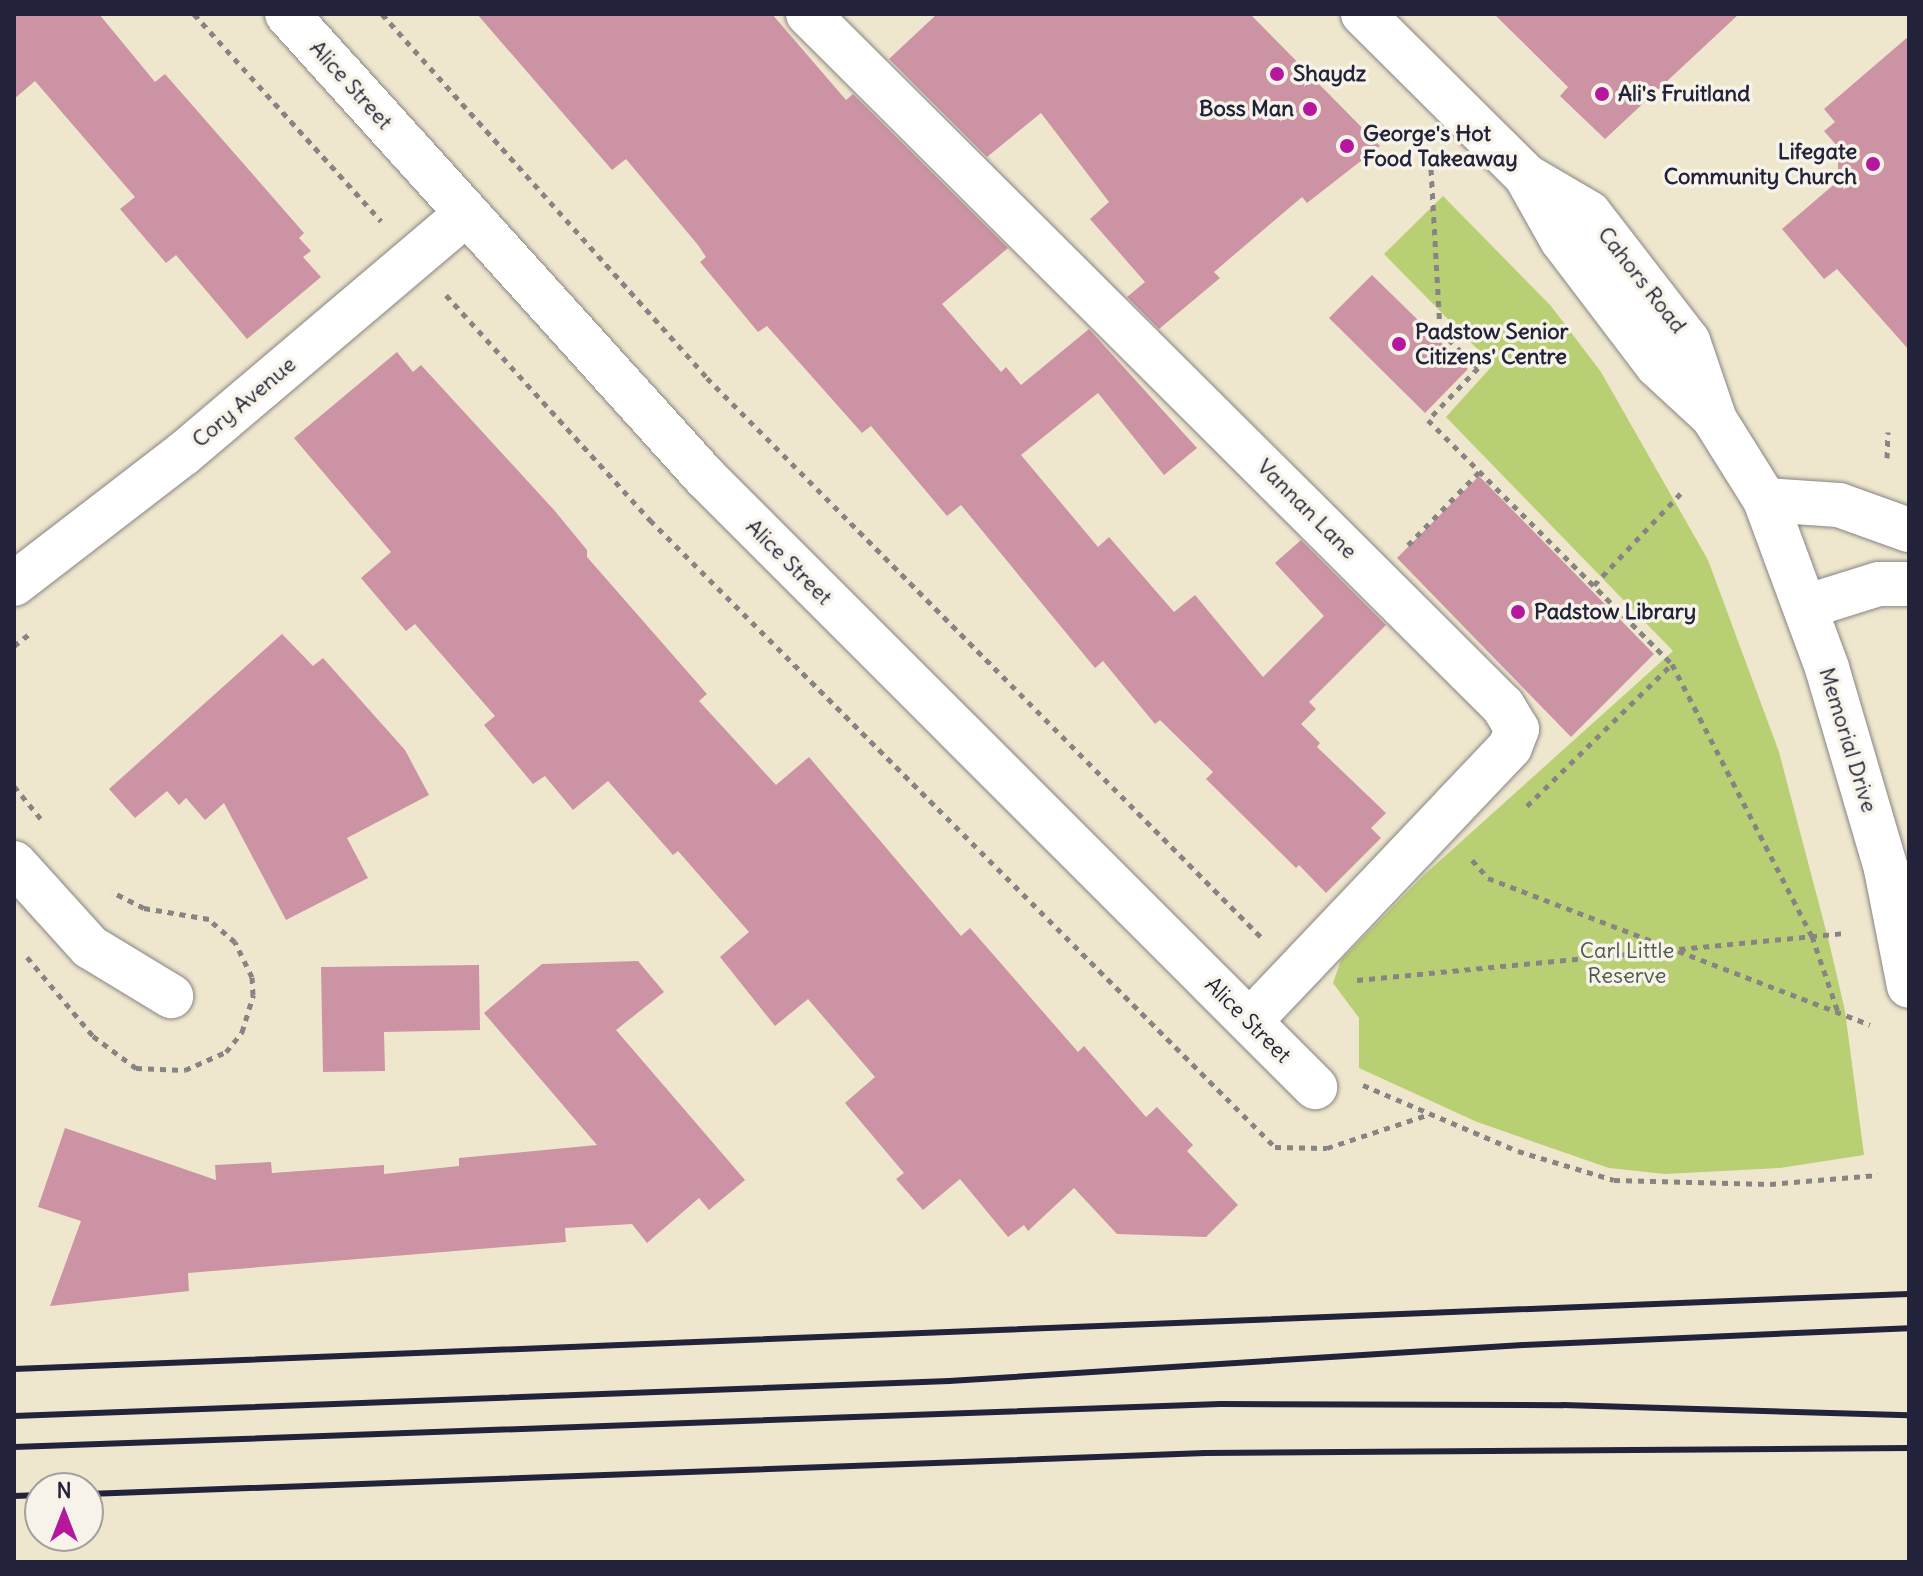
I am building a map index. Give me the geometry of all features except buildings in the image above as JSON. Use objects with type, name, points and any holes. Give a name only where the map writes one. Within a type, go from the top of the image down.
[{"type":"street","name":"Alice Street","points":[[287,14],[705,477],[1315,1087]]},
{"type":"street","name":"Vannan Lane","points":[[808,14],[1503,706],[1517,729],[1510,747],[1304,968],[1250,1021]]},
{"type":"street","name":"Cahors Road","points":[[1363,14],[1526,176],[1589,213],[1622,249],[1688,341],[1715,420],[1765,500]]},
{"type":"street","name":"Cory Avenue","points":[[14,584],[183,454],[467,213]]},
{"type":"street","points":[[1765,500],[1839,505],[1909,530]]},
{"type":"street","name":"Memorial Drive","points":[[1765,500],[1805,607],[1886,869],[1909,986]]},
{"type":"street","points":[[1805,607],[1879,584],[1909,584]]},
{"type":"street","points":[[14,863],[90,947],[171,996]]},
{"type":"path","points":[[194,14],[640,510],[1275,1147],[1327,1148],[1430,1114]]},
{"type":"path","points":[[382,14],[795,469],[1278,955],[1333,983],[1671,946],[1844,933]]},
{"type":"path","points":[[1431,169],[1440,331],[1478,368],[1428,420],[1672,664],[1812,936],[1838,1012]]},
{"type":"path","points":[[1887,458],[1888,432]]},
{"type":"path","points":[[1376,578],[1480,471]]},
{"type":"path","points":[[1594,585],[1683,491]]},
{"type":"path","points":[[1438,824],[1488,878],[1870,1025]]},
{"type":"path","points":[[1315,1087],[1351,1082],[1530,1155],[1614,1180],[1770,1184],[1878,1175]]},
{"type":"green space","name":"Carl Little Reserve","points":[[1443,196],[1551,306],[1601,372],[1708,560],[1779,752],[1829,942],[1845,1011],[1864,1155],[1780,1168],[1665,1174],[1609,1168],[1477,1122],[1359,1068],[1359,1018],[1333,983],[1341,960],[1424,875],[1673,651],[1446,417],[1493,365],[1384,254]]},
{"type":"railway","points":[[14,1369],[1909,1294]]},
{"type":"railway","points":[[14,1416],[949,1381],[1523,1345],[1909,1328]]},
{"type":"railway","points":[[14,1447],[1220,1404],[1563,1405],[1909,1415]]},
{"type":"railway","points":[[104,1493],[1205,1453],[1909,1448]]},
{"type":"railway","points":[[14,1496],[24,1496]]},
{"type":"place","name":"Shaydz","points":[[1277,74]]},
{"type":"place","name":"Ali's Fruitland","points":[[1602,94]]},
{"type":"place","name":"Boss Man","points":[[1310,109]]},
{"type":"place","name":"George's Hot Food Takeaway","points":[[1347,146]]},
{"type":"place","name":"Lifegate Community Church","points":[[1873,164]]},
{"type":"place","name":"Padstow Senior Citizens' Centre","points":[[1399,344]]},
{"type":"place","name":"Padstow Library","points":[[1518,612]]}]
